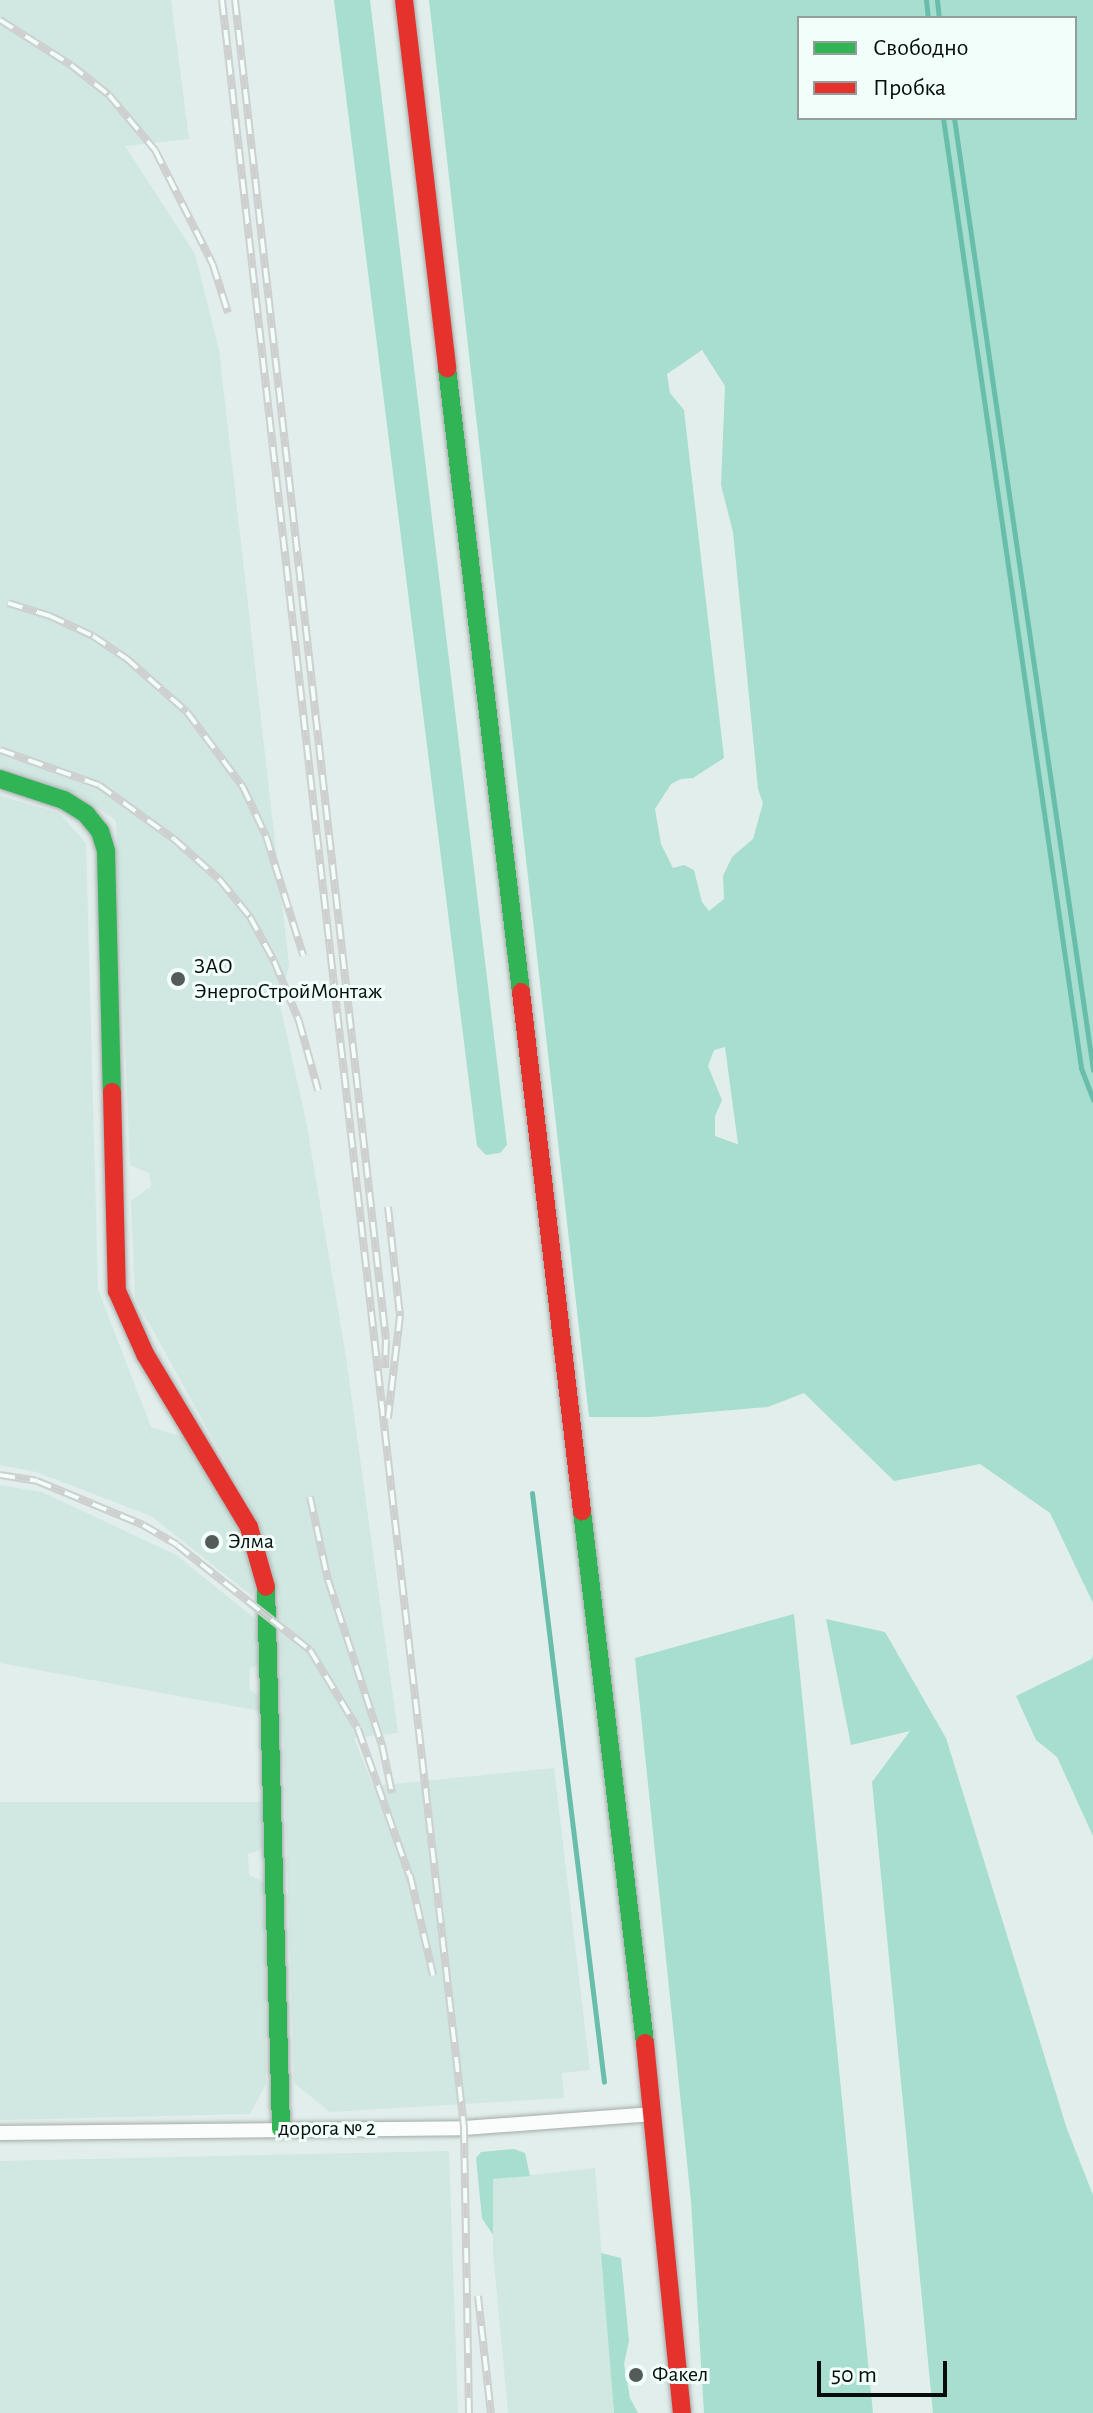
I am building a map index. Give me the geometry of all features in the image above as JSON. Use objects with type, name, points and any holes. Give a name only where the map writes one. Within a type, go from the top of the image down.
[{"type":"main road","points":[[404,0],[653,2114],[682,2413]]},
{"type":"main road","points":[[0,779],[64,800],[86,814],[100,831],[106,851],[117,1291],[145,1354],[249,1527],[268,1593],[267,1684],[281,2129]]},
{"type":"street","name":"дорога № 2","points":[[0,2133],[464,2128],[653,2114]]},
{"type":"shaded area","points":[[0,0],[171,0],[189,139],[125,146],[195,254],[219,350],[289,965],[280,1005],[306,1121],[346,1357],[398,1733],[354,1738],[373,1786],[554,1768],[590,2070],[562,2073],[564,2098],[330,2112],[294,2083],[279,1596],[260,1524],[135,1298],[131,1201],[151,1186],[149,1173],[130,1165],[116,821],[79,794],[0,766]]},
{"type":"shaded area","points":[[0,796],[59,813],[86,843],[98,1289],[151,1427],[186,1438],[242,1534],[257,1581],[252,1596],[151,1516],[36,1472],[0,1465]]},
{"type":"shaded area","points":[[0,1485],[42,1492],[176,1555],[262,1624],[259,1665],[250,1668],[249,1689],[260,1697],[260,1711],[0,1663]]},
{"type":"shaded area","points":[[0,1802],[261,1802],[263,1849],[248,1854],[249,1875],[264,1882],[266,2084],[250,2114],[0,2120]]},
{"type":"shaded area","points":[[449,2151],[458,2413],[0,2413],[0,2161]]},
{"type":"shaded area","points":[[595,2168],[614,2413],[508,2413],[493,2253],[493,2179]]},
{"type":"green space","points":[[334,0],[370,0],[507,1145],[500,1153],[486,1155],[477,1146]]},
{"type":"green space","points":[[429,0],[1093,0],[1093,1603],[1050,1513],[980,1464],[894,1481],[804,1393],[768,1407],[651,1417],[589,1417]],"holes":[[[702,350],[725,386],[721,485],[733,532],[758,789],[763,803],[753,839],[732,857],[723,876],[724,899],[709,911],[702,902],[694,870],[684,865],[673,868],[661,844],[655,809],[671,784],[693,778],[724,758],[684,410],[670,393],[667,374]],[[725,1047],[738,1144],[715,1136],[715,1116],[722,1100],[708,1066],[714,1050]]]},
{"type":"green space","points":[[794,1614],[873,2413],[704,2413],[691,2201],[635,1658]]},
{"type":"green space","points":[[826,1619],[885,1632],[946,1738],[1067,2129],[1093,2195],[1093,2413],[933,2413],[872,1782],[910,1731],[851,1745]]},
{"type":"green space","points":[[1093,1654],[1093,1836],[1057,1757],[1036,1740],[1016,1696],[1092,1659]]},
{"type":"green space","points":[[514,2149],[525,2153],[530,2176],[493,2179],[493,2235],[482,2218],[476,2158],[481,2152]]},
{"type":"green space","points":[[601,2253],[621,2258],[629,2341],[624,2364],[630,2398],[638,2413],[614,2413]]},
{"type":"waterway","points":[[926,0],[928,16]]},
{"type":"waterway","points":[[937,0],[939,16]]},
{"type":"waterway","points":[[943,120],[1081,1068],[1093,1100]]},
{"type":"waterway","points":[[954,120],[1093,1070]]},
{"type":"waterway","points":[[532,1493],[604,2082]]},
{"type":"railway","points":[[222,0],[464,2128],[469,2413]]},
{"type":"railway","points":[[235,0],[386,1340],[385,1368]]},
{"type":"railway","points":[[0,20],[71,65],[109,95],[155,150],[213,265],[228,313]]},
{"type":"railway","points":[[8,603],[50,616],[93,636],[126,658],[187,712],[243,787],[266,836],[303,955]]},
{"type":"railway","points":[[0,750],[99,785],[174,839],[220,880],[250,917],[274,961],[299,1021],[318,1090]]},
{"type":"railway","points":[[388,1207],[400,1316],[388,1418]]},
{"type":"railway","points":[[0,1475],[37,1481],[143,1525],[177,1545],[310,1650],[358,1729],[413,1886]]},
{"type":"railway","points":[[310,1497],[328,1580],[382,1745],[392,1793]]},
{"type":"railway","points":[[410,1875],[433,1975]]},
{"type":"railway","points":[[478,2296],[491,2413]]},
{"type":"traffic: fast","points":[[447,368],[521,992]]},
{"type":"traffic: fast","points":[[0,779],[64,800],[86,814],[100,831],[106,851],[112,1092]]},
{"type":"traffic: fast","points":[[582,1511],[645,2043]]},
{"type":"traffic: fast","points":[[266,1587],[281,2129]]},
{"type":"traffic: jam","points":[[404,0],[447,368]]},
{"type":"traffic: jam","points":[[521,992],[582,1511]]},
{"type":"traffic: jam","points":[[112,1092],[117,1291],[145,1354],[249,1527],[266,1587]]},
{"type":"traffic: jam","points":[[645,2043],[682,2413]]},
{"type":"place","name":"ЗАО ЭнергоСтройМонтаж","points":[[178,979]]},
{"type":"place","name":"Элма","points":[[212,1542]]},
{"type":"place","name":"Факел","points":[[636,2375]]}]
